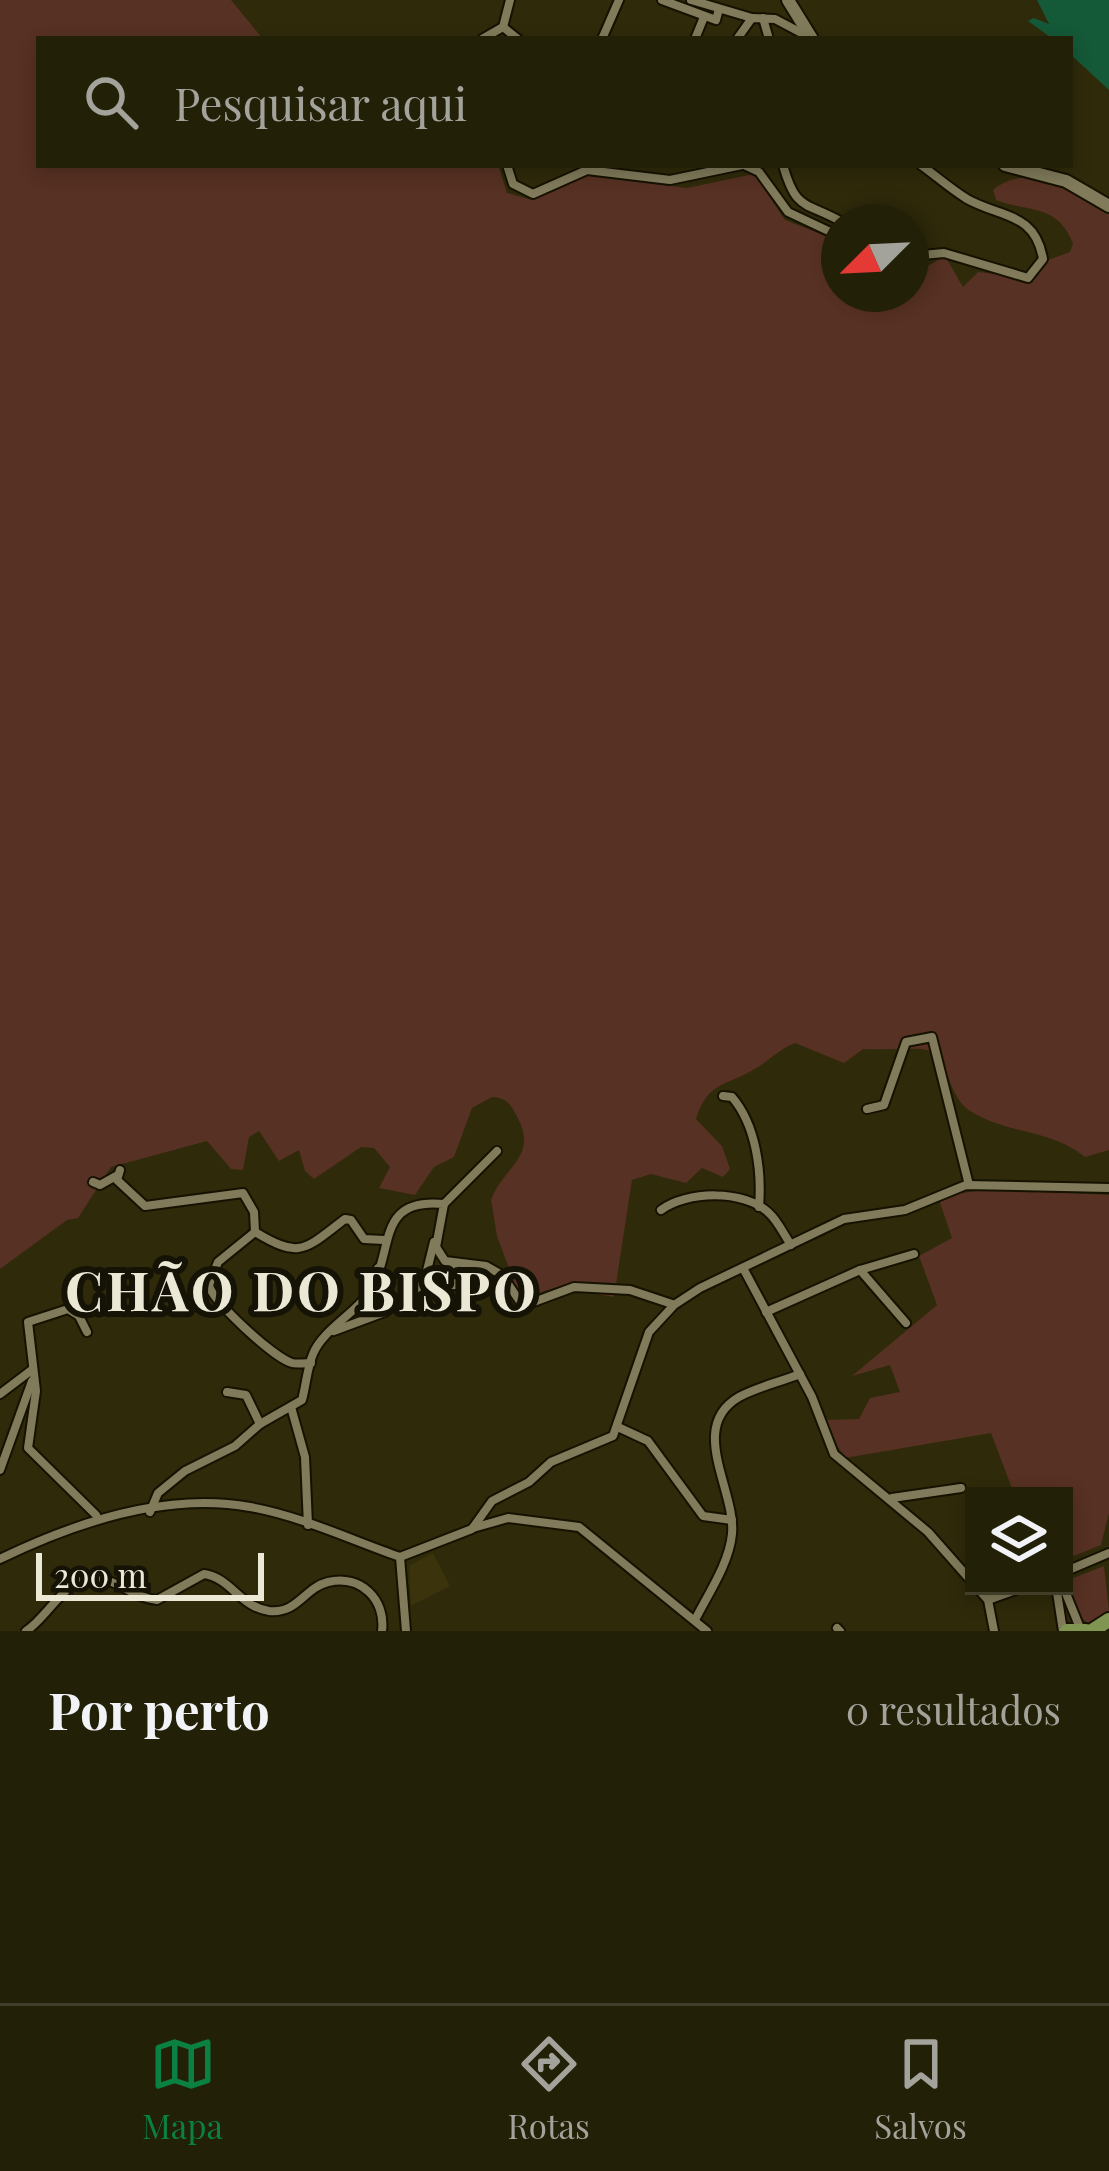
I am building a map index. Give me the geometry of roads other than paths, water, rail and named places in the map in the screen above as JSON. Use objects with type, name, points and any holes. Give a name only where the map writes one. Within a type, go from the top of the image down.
[{"type":"main road","points":[[788,0],[810,36]]},
{"type":"main road","points":[[1016,168],[1066,181],[1109,206]]},
{"type":"main road","points":[[1065,1631],[1086,1631],[1109,1620]]},
{"type":"street","points":[[487,36],[503,27],[510,0]]},
{"type":"street","points":[[603,36],[619,0]]},
{"type":"street","points":[[662,0],[716,20],[719,9]]},
{"type":"street","points":[[691,0],[763,18],[806,36]]},
{"type":"street","points":[[696,36],[704,17]]},
{"type":"street","points":[[739,36],[752,18]]},
{"type":"street","points":[[763,18],[768,36]]},
{"type":"street","points":[[503,27],[514,36]]},
{"type":"street","points":[[508,168],[514,184],[533,194],[587,170],[670,180],[728,168]]},
{"type":"street","points":[[750,168],[760,172],[788,212],[821,228]]},
{"type":"street","points":[[784,168],[790,194],[802,206],[821,214]]},
{"type":"street","points":[[925,168],[968,200],[1016,215],[1030,225],[1043,259],[1028,278],[944,253],[929,254]]},
{"type":"street","points":[[867,1109],[884,1105],[906,1042],[932,1037],[969,1185]]},
{"type":"street","points":[[722,1096],[732,1097],[746,1117],[757,1160],[759,1208]]},
{"type":"street","points":[[332,1331],[389,1310],[420,1286],[444,1204],[496,1151]]},
{"type":"street","points":[[93,1182],[100,1185],[118,1173],[145,1206],[243,1193],[254,1212],[255,1232]]},
{"type":"street","points":[[472,1529],[491,1501],[529,1482],[563,1454],[603,1442],[620,1428],[649,1332],[674,1305],[742,1268],[844,1220],[905,1210],[969,1185],[1109,1188]]},
{"type":"street","points":[[661,1210],[675,1199],[707,1196],[759,1208],[791,1245]]},
{"type":"street","points":[[150,1511],[158,1493],[185,1471],[236,1446],[260,1424],[302,1400],[322,1342],[374,1285],[384,1240],[398,1215],[424,1202],[444,1204]]},
{"type":"street","points":[[255,1232],[298,1251],[351,1220],[364,1239],[384,1240]]},
{"type":"street","points":[[255,1232],[218,1262],[210,1295],[274,1354],[293,1364],[311,1363]]},
{"type":"street","points":[[438,1236],[439,1254],[453,1263],[486,1266],[502,1275],[523,1306],[574,1287],[630,1290],[674,1305]]},
{"type":"street","points":[[766,1312],[860,1270],[914,1254]]},
{"type":"street","points":[[420,1286],[438,1290],[459,1285],[453,1263]]},
{"type":"street","points":[[378,1268],[388,1282],[389,1310]]},
{"type":"street","points":[[742,1268],[800,1374],[834,1454],[891,1498],[988,1600],[994,1631]]},
{"type":"street","points":[[860,1270],[906,1323]]},
{"type":"street","points":[[87,1332],[79,1316],[68,1309],[28,1322],[33,1374],[28,1448],[97,1516]]},
{"type":"street","points":[[0,1394],[33,1374]]},
{"type":"street","points":[[0,1470],[33,1374]]},
{"type":"street","points":[[0,1558],[97,1516],[150,1511],[247,1506],[400,1557],[508,1518],[579,1527],[700,1627],[730,1545],[732,1520],[713,1441],[721,1413],[739,1397],[800,1374]]},
{"type":"street","points":[[227,1392],[246,1395],[260,1424]]},
{"type":"street","points":[[291,1407],[304,1450],[308,1525]]},
{"type":"street","points":[[620,1428],[648,1441],[703,1516],[732,1520]]},
{"type":"street","points":[[891,1498],[961,1488]]},
{"type":"street","points":[[1073,1568],[1109,1553]]},
{"type":"street","points":[[400,1557],[406,1631]]},
{"type":"street","points":[[26,1631],[69,1587],[84,1580],[106,1580],[157,1600],[204,1574],[225,1582],[246,1604],[277,1611],[292,1608],[328,1582],[349,1581],[367,1589],[379,1604],[382,1631]]},
{"type":"street","points":[[988,1600],[1002,1595]]},
{"type":"street","points":[[1060,1595],[1065,1631]]},
{"type":"street","points":[[1064,1595],[1086,1631]]},
{"type":"district","name":"CHÃO DO BISPO","points":[[302,1289]]}]
